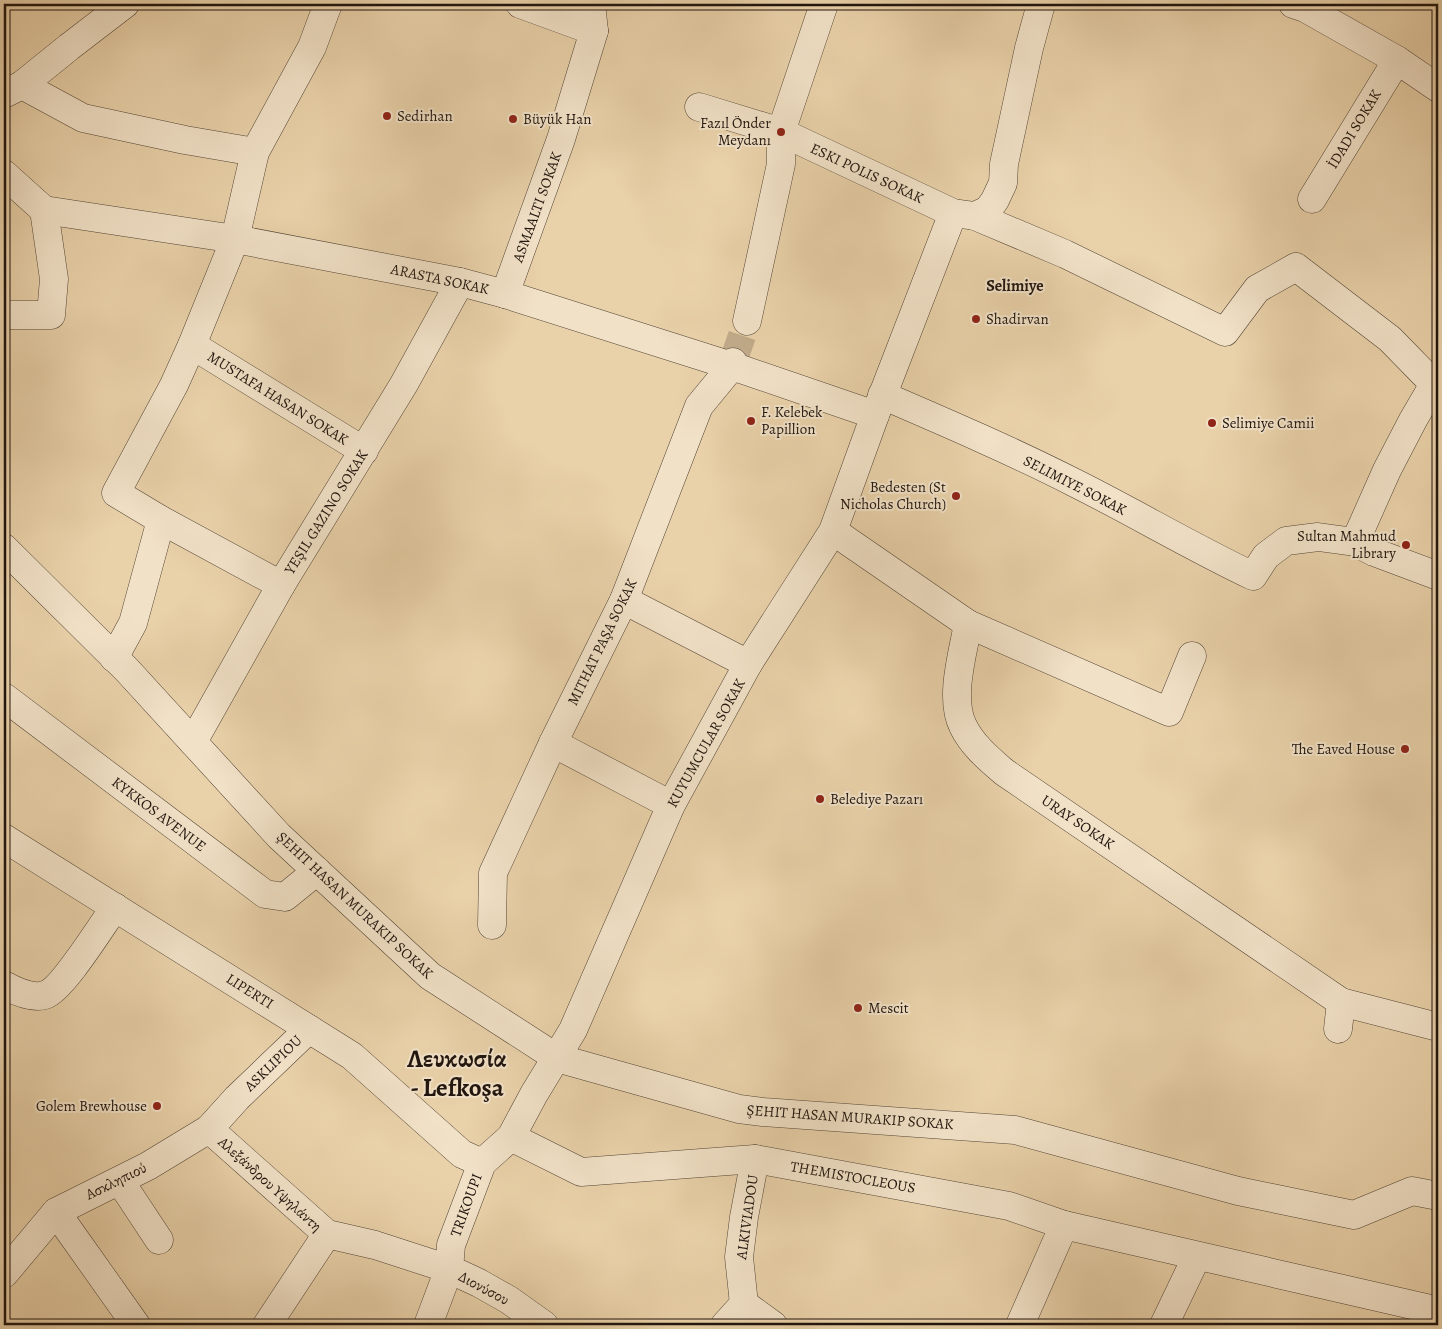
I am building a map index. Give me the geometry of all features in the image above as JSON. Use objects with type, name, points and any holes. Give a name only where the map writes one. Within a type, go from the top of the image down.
[{"type":"street","points":[[9,89],[126,4]]},
{"type":"street","points":[[287,574],[161,520],[121,483],[174,385],[192,345],[235,239],[255,152],[312,47],[328,4]]},
{"type":"street","points":[[520,4],[594,30]]},
{"type":"street","points":[[505,294],[561,139],[594,30],[591,4]]},
{"type":"street","points":[[746,320],[781,164],[781,132],[824,4]]},
{"type":"street","points":[[964,214],[988,210],[995,200],[1002,183],[1004,164],[1029,48],[1041,4]]},
{"type":"street","points":[[1301,5],[1397,60],[1438,88]]},
{"type":"street","name":"İDADI SOKAK","points":[[1312,198],[1397,60]]},
{"type":"street","points":[[9,89],[83,118],[185,140],[255,152]]},
{"type":"street","name":"ESKI POLIS SOKAK","points":[[700,107],[781,132],[964,214]]},
{"type":"street","points":[[4,174],[44,210],[54,279],[52,315],[4,315]]},
{"type":"street","name":"ARASTA SOKAK","points":[[44,210],[235,239],[460,282],[733,364],[878,405]]},
{"type":"street","points":[[964,214],[1065,254],[1225,332],[1257,289],[1296,267],[1390,339],[1436,388],[1413,420],[1387,470],[1355,542]]},
{"type":"street","points":[[878,405],[964,214]]},
{"type":"street","name":"YEŞIL GAZINO SOKAK","points":[[193,742],[287,574],[404,384],[460,282]]},
{"type":"street","name":"MUSTAFA HASAN SOKAK","points":[[192,345],[364,451]]},
{"type":"street","name":"MITHAT PAŞA SOKAK","points":[[492,926],[493,873],[553,743],[624,600],[699,406],[733,364]]},
{"type":"street","name":"KUYUMCULAR SOKAK","points":[[534,1094],[573,1030],[671,805],[748,664],[833,531],[878,405]]},
{"type":"street","name":"SELIMIYE SOKAK","points":[[878,405],[985,440],[1076,484],[1212,557],[1253,576],[1266,556],[1286,541],[1318,537],[1355,542],[1374,552],[1438,576]]},
{"type":"street","points":[[114,658],[133,622],[161,520]]},
{"type":"street","points":[[833,531],[968,624],[1169,712],[1192,656]]},
{"type":"street","points":[[4,548],[114,658],[279,836],[430,976],[557,1058],[739,1109],[1015,1130],[1238,1191],[1354,1215],[1412,1191],[1438,1196]]},
{"type":"street","points":[[624,600],[748,664]]},
{"type":"street","name":"URAY SOKAK","points":[[968,624],[957,699],[960,717],[963,727],[973,741],[1004,772],[1341,1002],[1438,1027]]},
{"type":"street","name":"KYKKOS AVENUE","points":[[4,697],[265,894],[285,897],[317,871]]},
{"type":"street","points":[[553,743],[671,805]]},
{"type":"street","name":"LIPERTI","points":[[4,838],[352,1056],[462,1154],[482,1162]]},
{"type":"street","points":[[4,985],[33,996],[46,995],[72,969],[115,907]]},
{"type":"street","points":[[1338,1029],[1341,1002]]},
{"type":"street","name":"ASKLIPIOU","points":[[237,1098],[309,1029]]},
{"type":"street","name":"TRIKOUPI","points":[[428,1325],[482,1162],[510,1137],[534,1094]]},
{"type":"street","name":"Ασκληπιού","points":[[4,1274],[56,1212],[148,1166],[209,1129],[237,1098]]},
{"type":"street","name":"Αλεξάνδρου Υψηλάντη","points":[[209,1129],[327,1234],[375,1246],[450,1257]]},
{"type":"street","name":"THEMISTOCLEOUS","points":[[510,1137],[581,1172],[755,1159],[1009,1206],[1064,1225],[1430,1309],[1438,1309]]},
{"type":"street","name":"ALKIVIADOU","points":[[744,1304],[739,1257],[744,1217],[755,1159]]},
{"type":"street","points":[[120,1181],[159,1240]]},
{"type":"street","points":[[56,1212],[136,1325]]},
{"type":"street","points":[[1020,1325],[1064,1225]]},
{"type":"street","points":[[267,1325],[327,1234]]},
{"type":"street","points":[[1164,1325],[1197,1256]]},
{"type":"street","name":"Διονύσου","points":[[450,1257],[480,1283],[509,1300],[544,1325]]},
{"type":"street","points":[[725,1325],[744,1304],[773,1325]]},
{"type":"tunnel","points":[[733,362],[747,321]]},
{"type":"place","name":"Sedirhan","points":[[387,116]]},
{"type":"place","name":"Büyük Han","points":[[513,119]]},
{"type":"place","name":"Fazıl Önder Meydanı","points":[[781,132]]},
{"type":"place","name":"Shadirvan","points":[[976,319]]},
{"type":"place","name":"F. Kelebek Papillion","points":[[751,421]]},
{"type":"place","name":"Selimiye Camii","points":[[1212,423]]},
{"type":"place","name":"Bedesten (St Nicholas Church)","points":[[956,496]]},
{"type":"place","name":"Sultan Mahmud Library","points":[[1406,545]]},
{"type":"place","name":"The Eaved House","points":[[1405,749]]},
{"type":"place","name":"Belediye Pazarı","points":[[820,799]]},
{"type":"place","name":"Mescit","points":[[858,1008]]},
{"type":"place","name":"Golem Brewhouse","points":[[157,1106]]},
{"type":"district","name":"Selimiye","points":[[1015,285]]},
{"type":"district","name":"Λευκωσία - Lefkoşa","points":[[457,1072]]}]
